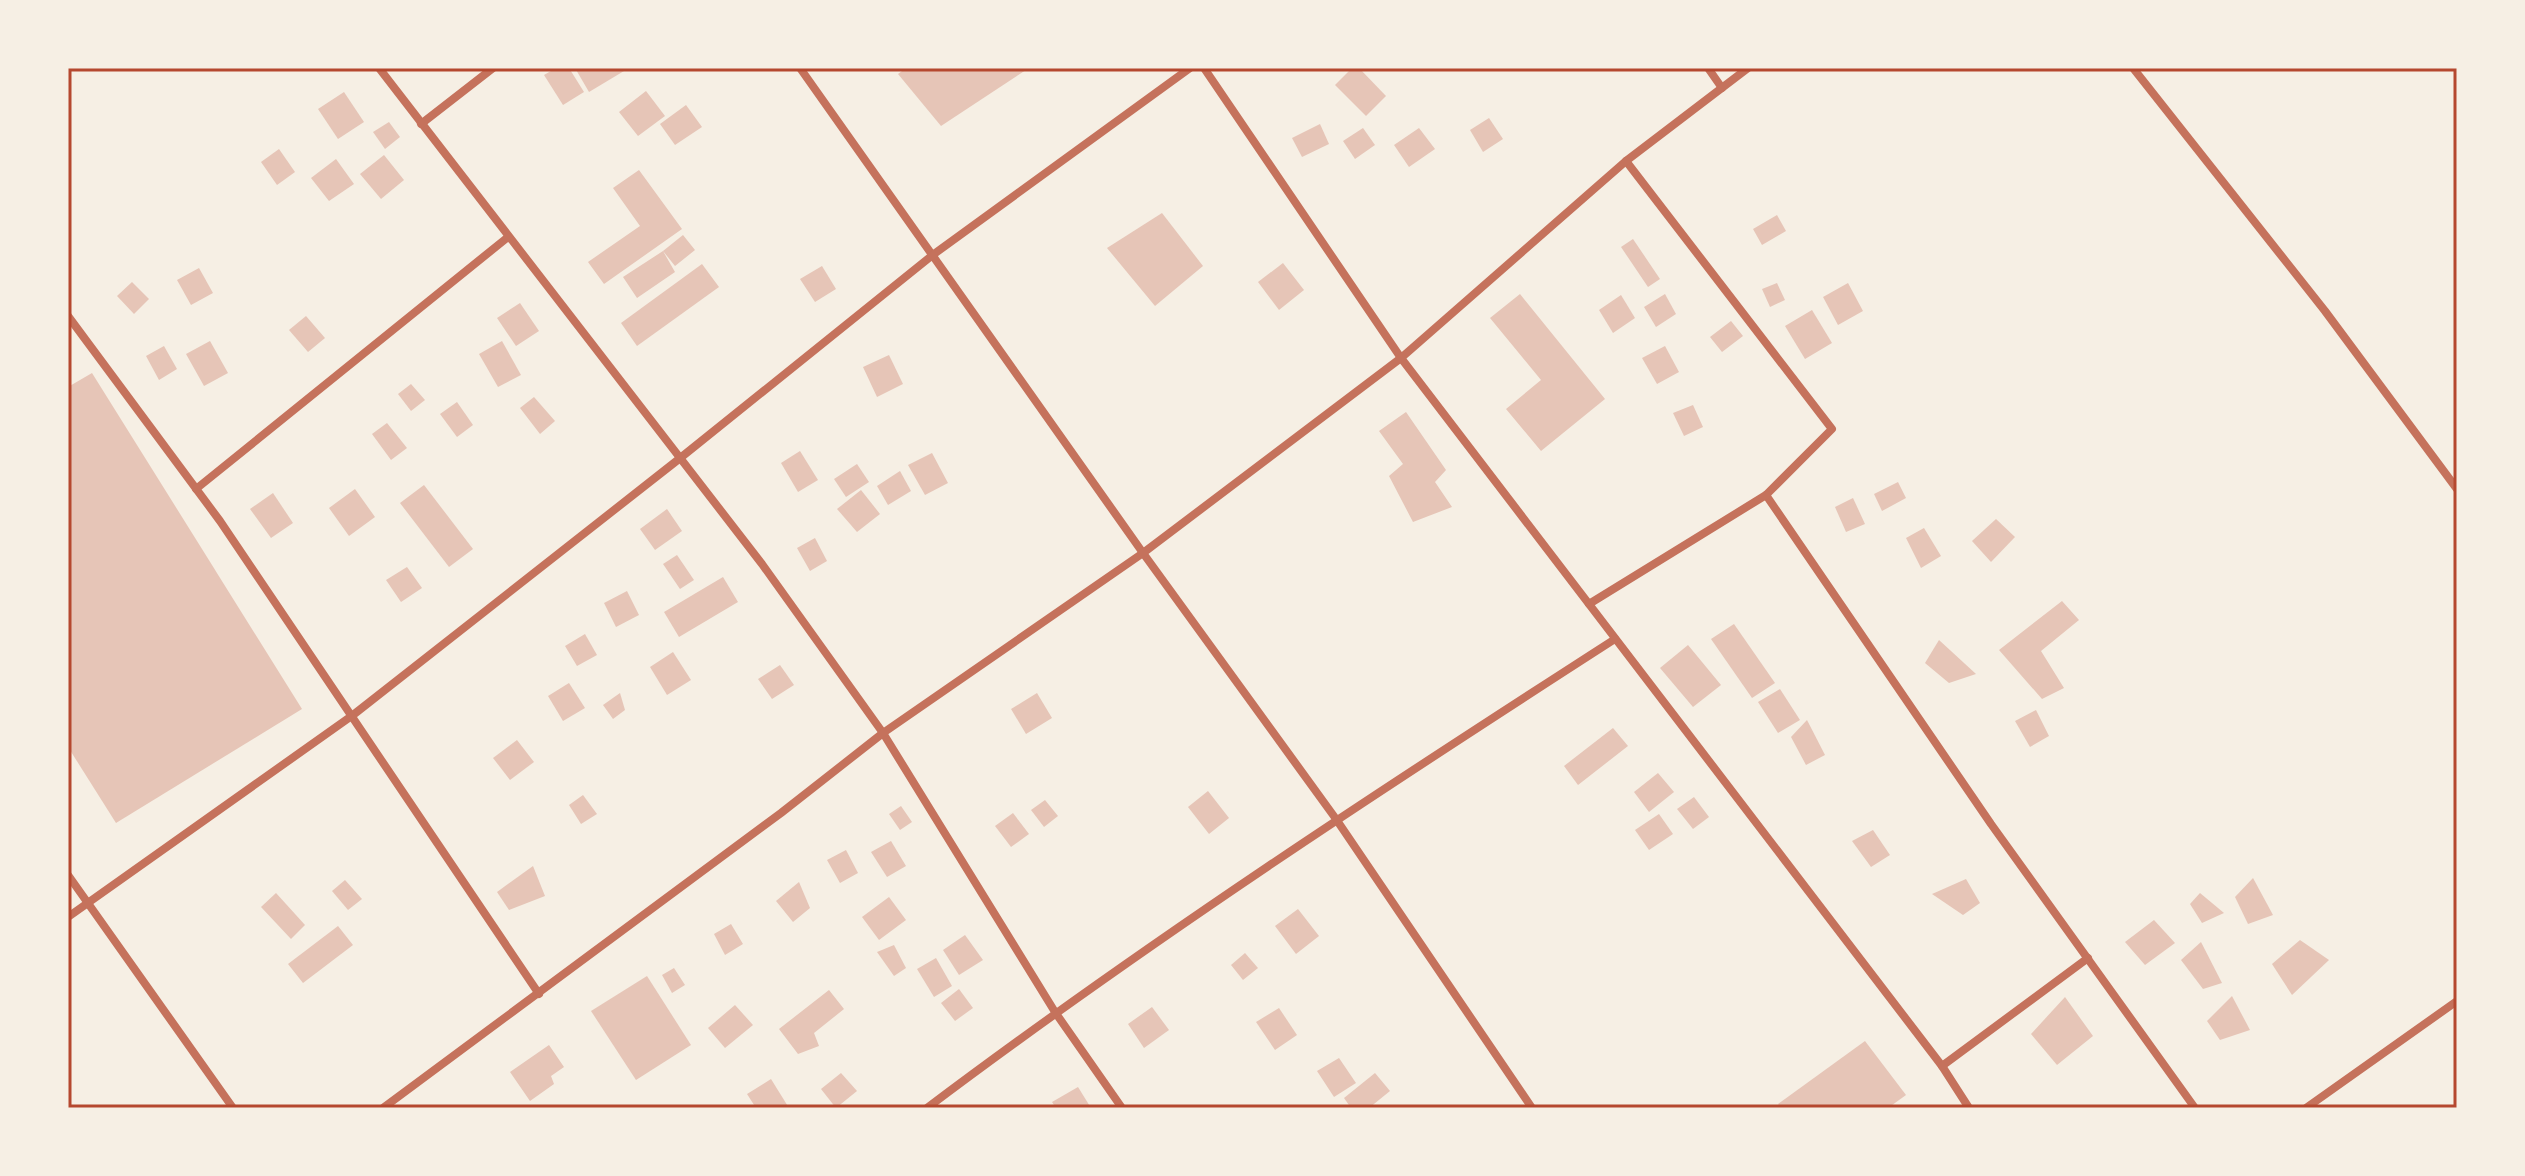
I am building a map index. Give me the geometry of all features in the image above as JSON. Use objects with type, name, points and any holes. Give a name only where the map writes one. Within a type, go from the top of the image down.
[{"type":"street","points":[[379,68],[762,564],[883,733],[1055,1012],[1122,1108]]},
{"type":"street","points":[[421,124],[493,68]]},
{"type":"street","points":[[800,68],[1143,553],[1336,819],[1532,1108]]},
{"type":"street","points":[[68,917],[353,715],[934,254],[1190,68]]},
{"type":"street","points":[[1204,68],[1401,358],[1942,1066],[1969,1108]]},
{"type":"street","points":[[1708,68],[1722,88]]},
{"type":"street","points":[[383,1108],[781,813],[883,733],[1143,553],[1401,358],[1626,161],[1748,68]]},
{"type":"street","points":[[2133,68],[2325,311],[2457,489]]},
{"type":"street","points":[[1589,604],[1766,495],[1832,429],[1626,161]]},
{"type":"street","points":[[196,489],[508,237]]},
{"type":"street","points":[[68,316],[196,489],[353,715],[539,994]]},
{"type":"street","points":[[1766,495],[1991,824],[2195,1108]]},
{"type":"street","points":[[927,1108],[1055,1012],[1336,819],[1615,639]]},
{"type":"street","points":[[68,875],[233,1108]]},
{"type":"street","points":[[1942,1066],[2088,958]]},
{"type":"street","points":[[2306,1108],[2457,1001]]},
{"type":"building","points":[[556,68],[569,68],[584,92],[563,105],[544,75]]},
{"type":"building","points":[[575,68],[622,68],[624,71],[589,92]]},
{"type":"building","points":[[906,68],[1029,68],[941,126],[898,74]]},
{"type":"building","points":[[1352,68],[1359,68],[1386,96],[1366,116],[1335,85]]},
{"type":"building","points":[[646,91],[665,116],[638,136],[619,112]]},
{"type":"building","points":[[344,92],[364,122],[338,139],[318,109]]},
{"type":"building","points":[[686,105],[702,127],[675,145],[660,124]]},
{"type":"building","points":[[1489,118],[1503,139],[1483,152],[1470,130]]},
{"type":"building","points":[[389,122],[400,137],[385,149],[373,132]]},
{"type":"building","points":[[1320,124],[1329,144],[1302,157],[1292,138]]},
{"type":"building","points":[[1363,128],[1375,145],[1355,159],[1343,141]]},
{"type":"building","points":[[1419,128],[1435,149],[1409,167],[1394,145]]},
{"type":"building","points":[[279,149],[295,172],[277,185],[261,162]]},
{"type":"building","points":[[384,155],[404,180],[381,199],[360,174]]},
{"type":"building","points":[[336,159],[354,184],[329,201],[311,178]]},
{"type":"building","points":[[639,170],[682,229],[604,284],[588,262],[640,226],[613,188]]},
{"type":"building","points":[[1162,213],[1203,266],[1155,306],[1107,248]]},
{"type":"building","points":[[1777,215],[1786,231],[1762,245],[1753,229]]},
{"type":"building","points":[[683,235],[695,250],[675,266],[663,251]]},
{"type":"building","points":[[1633,239],[1660,279],[1648,287],[1621,247]]},
{"type":"building","points":[[663,251],[675,272],[637,298],[623,277]]},
{"type":"building","points":[[1283,263],[1304,290],[1279,310],[1258,282]]},
{"type":"building","points":[[702,264],[719,287],[637,346],[621,323]]},
{"type":"building","points":[[822,266],[836,289],[815,302],[800,279]]},
{"type":"building","points":[[199,268],[213,293],[191,305],[177,280]]},
{"type":"building","points":[[132,282],[149,299],[134,314],[117,296]]},
{"type":"building","points":[[1777,283],[1785,300],[1770,307],[1762,289]]},
{"type":"building","points":[[1848,283],[1863,311],[1838,325],[1823,297]]},
{"type":"building","points":[[1520,294],[1605,399],[1541,451],[1506,409],[1541,380],[1490,318]]},
{"type":"building","points":[[1665,294],[1676,314],[1656,327],[1644,307]]},
{"type":"building","points":[[1621,295],[1635,318],[1613,333],[1599,310]]},
{"type":"building","points":[[520,303],[539,331],[516,346],[497,318]]},
{"type":"building","points":[[1812,310],[1832,343],[1805,359],[1785,326]]},
{"type":"building","points":[[306,316],[325,338],[308,352],[289,330]]},
{"type":"building","points":[[1731,321],[1743,336],[1722,352],[1710,337]]},
{"type":"building","points":[[210,341],[228,373],[204,386],[186,354]]},
{"type":"building","points":[[502,341],[521,375],[498,387],[479,354]]},
{"type":"building","points":[[164,346],[177,369],[159,380],[146,356]]},
{"type":"building","points":[[1665,346],[1679,372],[1657,384],[1642,358]]},
{"type":"building","points":[[889,355],[903,384],[877,397],[863,367]]},
{"type":"building","points":[[92,373],[302,709],[116,823],[68,747],[68,387]]},
{"type":"building","points":[[411,384],[425,400],[411,411],[398,394]]},
{"type":"building","points":[[534,397],[555,421],[540,434],[520,408]]},
{"type":"building","points":[[457,402],[473,425],[457,437],[440,414]]},
{"type":"building","points":[[1693,405],[1703,427],[1684,436],[1673,413]]},
{"type":"building","points":[[1406,412],[1446,470],[1435,482],[1452,507],[1413,522],[1389,476],[1403,464],[1379,431]]},
{"type":"building","points":[[387,423],[407,448],[391,460],[372,434]]},
{"type":"building","points":[[800,451],[818,480],[798,492],[781,463]]},
{"type":"building","points":[[932,453],[948,483],[925,495],[908,465]]},
{"type":"building","points":[[857,464],[869,482],[846,497],[834,479]]},
{"type":"building","points":[[900,471],[911,491],[888,505],[877,486]]},
{"type":"building","points":[[1898,482],[1906,498],[1882,511],[1874,494]]},
{"type":"building","points":[[424,485],[473,549],[449,567],[400,503]]},
{"type":"building","points":[[355,489],[375,517],[349,536],[329,508]]},
{"type":"building","points":[[861,490],[880,514],[857,532],[837,509]]},
{"type":"building","points":[[273,493],[293,523],[271,538],[250,509]]},
{"type":"building","points":[[1853,498],[1865,524],[1846,532],[1835,507]]},
{"type":"building","points":[[667,509],[682,531],[655,550],[640,529]]},
{"type":"building","points":[[1996,519],[2015,537],[1991,562],[1972,541]]},
{"type":"building","points":[[1924,528],[1941,556],[1921,568],[1906,538]]},
{"type":"building","points":[[815,538],[827,561],[810,571],[797,548]]},
{"type":"building","points":[[677,555],[694,580],[680,589],[663,564]]},
{"type":"building","points":[[407,567],[422,588],[401,602],[386,580]]},
{"type":"building","points":[[723,577],[738,602],[679,637],[664,612]]},
{"type":"building","points":[[627,591],[639,615],[616,627],[604,603]]},
{"type":"building","points":[[2062,601],[2079,620],[2041,651],[2064,688],[2042,699],[1999,650]]},
{"type":"building","points":[[1734,624],[1775,683],[1752,698],[1711,639]]},
{"type":"building","points":[[585,634],[597,655],[577,666],[565,646]]},
{"type":"building","points":[[1939,640],[1976,674],[1949,683],[1925,663]]},
{"type":"building","points":[[1688,645],[1721,685],[1693,707],[1660,668]]},
{"type":"building","points":[[673,652],[691,680],[667,695],[650,667]]},
{"type":"building","points":[[780,665],[794,685],[772,699],[758,679]]},
{"type":"building","points":[[569,683],[585,708],[563,721],[548,696]]},
{"type":"building","points":[[1780,689],[1800,720],[1778,733],[1758,702]]},
{"type":"building","points":[[620,693],[625,710],[613,719],[603,705]]},
{"type":"building","points":[[1037,693],[1052,718],[1026,734],[1011,709]]},
{"type":"building","points":[[2036,710],[2049,736],[2030,747],[2015,721]]},
{"type":"building","points":[[1807,720],[1825,755],[1806,765],[1791,737]]},
{"type":"building","points":[[1613,728],[1628,746],[1578,785],[1564,766]]},
{"type":"building","points":[[517,740],[534,762],[510,780],[493,758]]},
{"type":"building","points":[[1658,773],[1674,792],[1649,812],[1634,792]]},
{"type":"building","points":[[1208,791],[1229,818],[1209,834],[1188,807]]},
{"type":"building","points":[[583,795],[597,814],[581,824],[569,805]]},
{"type":"building","points":[[1694,797],[1709,817],[1693,829],[1677,809]]},
{"type":"building","points":[[1045,800],[1058,816],[1044,827],[1031,810]]},
{"type":"building","points":[[901,806],[912,822],[900,830],[889,814]]},
{"type":"building","points":[[1013,813],[1029,834],[1011,847],[995,826]]},
{"type":"building","points":[[1659,814],[1673,834],[1649,850],[1635,830]]},
{"type":"building","points":[[1873,830],[1890,855],[1871,867],[1852,841]]},
{"type":"building","points":[[891,841],[906,866],[887,877],[871,852]]},
{"type":"building","points":[[846,850],[858,873],[840,883],[827,860]]},
{"type":"building","points":[[533,866],[545,896],[509,910],[497,892]]},
{"type":"building","points":[[2253,878],[2273,915],[2248,924],[2235,897]]},
{"type":"building","points":[[1966,879],[1980,903],[1963,915],[1932,894]]},
{"type":"building","points":[[345,880],[362,899],[348,910],[332,891]]},
{"type":"building","points":[[799,882],[810,908],[793,922],[776,901]]},
{"type":"building","points":[[276,893],[305,925],[291,939],[261,907]]},
{"type":"building","points":[[2200,893],[2224,913],[2202,923],[2190,904]]},
{"type":"building","points":[[889,897],[906,920],[879,940],[862,917]]},
{"type":"building","points":[[1298,909],[1319,936],[1296,954],[1275,926]]},
{"type":"building","points":[[2154,920],[2175,943],[2145,965],[2125,942]]},
{"type":"building","points":[[731,924],[743,944],[725,955],[714,934]]},
{"type":"building","points":[[338,926],[353,945],[303,983],[288,964]]},
{"type":"building","points":[[965,935],[983,960],[959,975],[943,950]]},
{"type":"building","points":[[2300,940],[2329,960],[2292,995],[2272,964]]},
{"type":"building","points":[[2201,942],[2222,983],[2203,989],[2181,960]]},
{"type":"building","points":[[894,945],[906,968],[894,976],[877,952]]},
{"type":"building","points":[[1245,953],[1258,968],[1243,980],[1231,965]]},
{"type":"building","points":[[936,958],[952,986],[934,997],[917,969]]},
{"type":"building","points":[[674,968],[685,985],[672,993],[662,975]]},
{"type":"building","points":[[647,976],[691,1045],[636,1080],[591,1011]]},
{"type":"building","points":[[959,989],[973,1008],[955,1021],[941,1003]]},
{"type":"building","points":[[829,990],[844,1009],[814,1033],[819,1046],[798,1054],[779,1029]]},
{"type":"building","points":[[2232,996],[2250,1030],[2220,1040],[2207,1021]]},
{"type":"building","points":[[2065,997],[2093,1036],[2057,1065],[2031,1034]]},
{"type":"building","points":[[735,1005],[753,1025],[725,1048],[708,1028]]},
{"type":"building","points":[[1152,1007],[1169,1030],[1144,1048],[1128,1024]]},
{"type":"building","points":[[1279,1008],[1297,1035],[1275,1050],[1256,1022]]},
{"type":"building","points":[[1865,1041],[1906,1095],[1888,1108],[1781,1108],[1778,1104]]},
{"type":"building","points":[[549,1045],[564,1067],[551,1076],[554,1084],[530,1101],[510,1072]]},
{"type":"building","points":[[1339,1058],[1356,1083],[1334,1097],[1317,1071]]},
{"type":"building","points":[[841,1073],[857,1091],[836,1108],[821,1089]]},
{"type":"building","points":[[1375,1073],[1390,1091],[1369,1108],[1351,1108],[1344,1098]]},
{"type":"building","points":[[771,1079],[789,1108],[756,1108],[747,1094]]},
{"type":"building","points":[[1078,1087],[1091,1108],[1056,1108],[1052,1102]]}]
